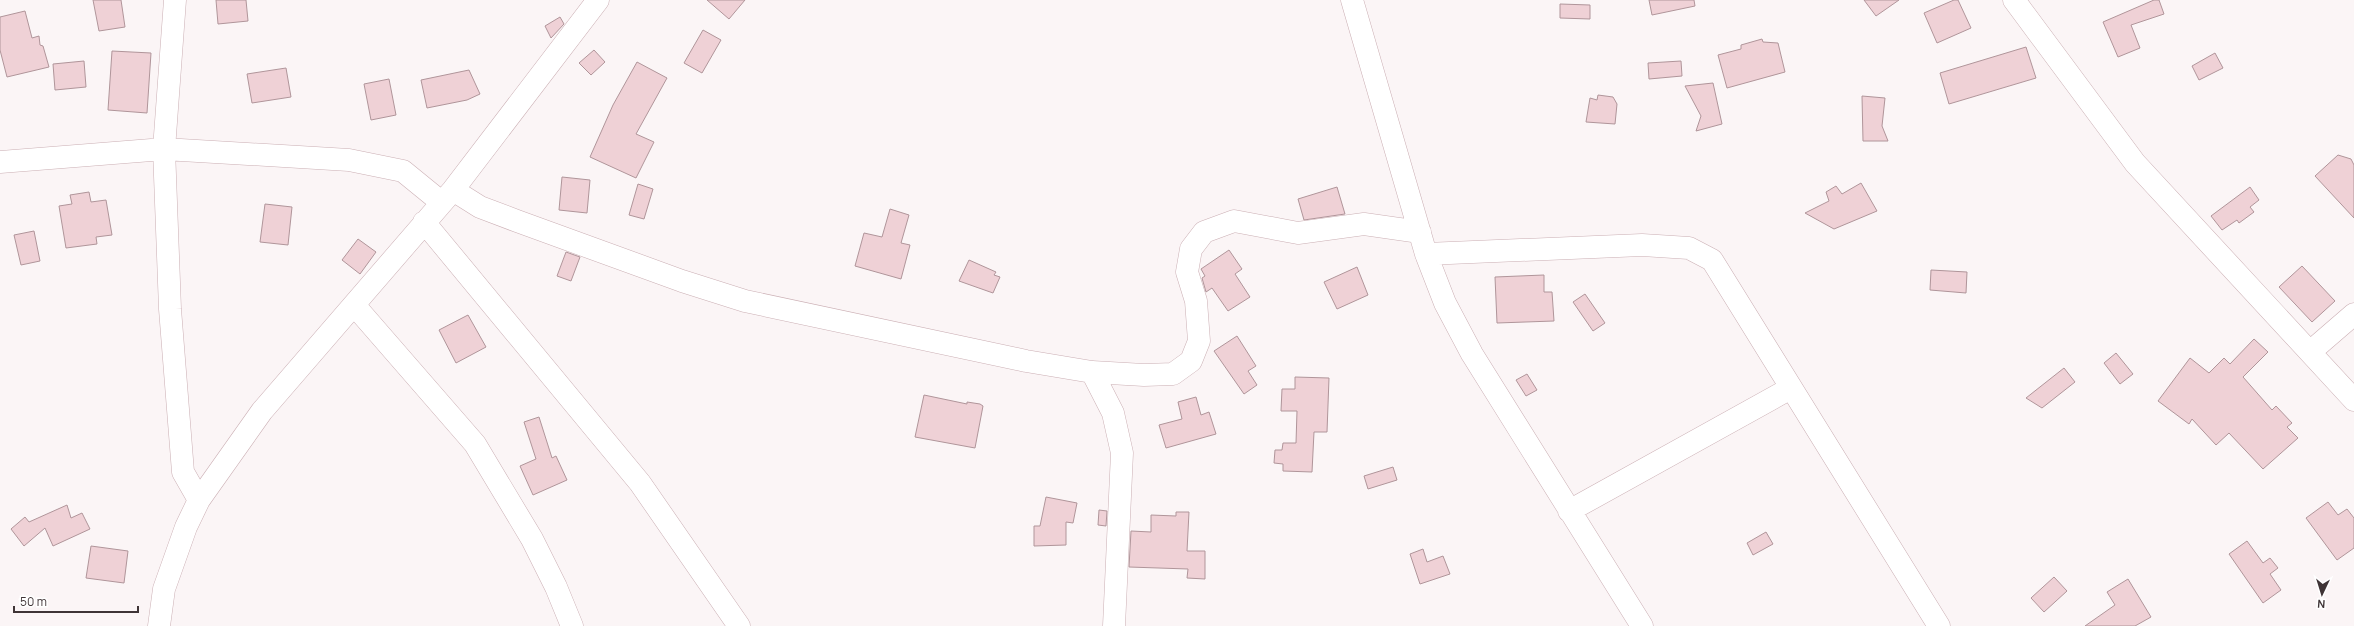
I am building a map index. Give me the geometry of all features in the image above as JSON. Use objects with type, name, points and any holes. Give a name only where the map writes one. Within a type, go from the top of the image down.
[{"type":"street","points":[[175,0],[164,149],[170,309],[178,425],[183,472],[199,500]]},
{"type":"street","points":[[159,626],[164,589],[186,527],[199,500],[262,411],[355,306],[447,196],[598,0]]},
{"type":"street","points":[[1352,0],[1426,254],[1444,303],[1472,354],[1642,626]]},
{"type":"street","points":[[2014,0],[2136,163],[2354,400]]},
{"type":"street","points":[[0,162],[164,149],[349,160],[403,171],[447,196],[480,206],[682,281],[745,301],[1026,361],[1092,372],[1144,375],[1173,374],[1191,361],[1199,341],[1196,301],[1187,272],[1190,249],[1204,232],[1234,221],[1298,233],[1364,224],[1420,232]]},
{"type":"street","points":[[424,222],[640,483],[739,626]]},
{"type":"street","points":[[1426,254],[1642,245],[1689,248],[1712,260],[1939,626]]},
{"type":"street","points":[[355,306],[475,444],[532,540],[556,588],[572,626]]},
{"type":"street","points":[[2310,352],[2354,314]]},
{"type":"street","points":[[1092,372],[1113,413],[1122,453],[1114,626]]},
{"type":"street","points":[[1569,511],[1791,388]]},
{"type":"building","points":[[93,0],[121,0],[125,27],[99,31]]},
{"type":"building","points":[[216,0],[246,0],[248,21],[218,24]]},
{"type":"building","points":[[707,0],[745,0],[729,19]]},
{"type":"building","points":[[1649,0],[1694,0],[1695,6],[1652,15]]},
{"type":"building","points":[[1864,0],[1899,0],[1876,16]]},
{"type":"building","points":[[1954,0],[1958,0],[1971,28],[1937,43],[1924,13]]},
{"type":"building","points":[[2154,0],[2159,0],[2164,14],[2131,25],[2140,48],[2118,57],[2103,22]]},
{"type":"building","points":[[1560,4],[1590,5],[1590,19],[1560,18]]},
{"type":"building","points":[[25,11],[32,38],[39,36],[40,45],[43,46],[49,67],[7,77],[0,50],[0,17]]},
{"type":"building","points":[[560,17],[564,24],[551,38],[545,26]]},
{"type":"building","points":[[703,30],[721,40],[702,73],[684,63]]},
{"type":"building","points":[[1762,39],[1763,42],[1778,43],[1785,72],[1727,88],[1718,55],[1741,49],[1741,45]]},
{"type":"building","points":[[2026,47],[2036,78],[1949,104],[1940,73]]},
{"type":"building","points":[[594,50],[605,62],[591,75],[579,63]]},
{"type":"building","points":[[112,51],[151,53],[147,113],[108,110]]},
{"type":"building","points":[[2215,53],[2223,68],[2199,80],[2192,66]]},
{"type":"building","points":[[84,61],[86,87],[55,90],[53,64]]},
{"type":"building","points":[[1681,61],[1682,76],[1649,79],[1648,63]]},
{"type":"building","points":[[637,62],[667,78],[636,134],[654,142],[636,178],[590,157],[613,105]]},
{"type":"building","points":[[286,68],[291,97],[252,103],[247,74]]},
{"type":"building","points":[[469,70],[480,94],[467,100],[427,108],[421,80]]},
{"type":"building","points":[[389,79],[396,115],[371,120],[364,84]]},
{"type":"building","points":[[1713,83],[1722,124],[1696,131],[1701,116],[1685,86]]},
{"type":"building","points":[[1598,95],[1613,97],[1617,104],[1615,124],[1586,122],[1590,98],[1597,100]]},
{"type":"building","points":[[1862,96],[1885,98],[1882,126],[1888,141],[1863,141]]},
{"type":"building","points":[[2338,155],[2351,159],[2354,165],[2354,218],[2315,176]]},
{"type":"building","points":[[562,177],[590,180],[587,213],[559,210]]},
{"type":"building","points":[[1861,183],[1877,211],[1834,229],[1805,213],[1829,201],[1826,192],[1836,186],[1842,194]]},
{"type":"building","points":[[638,184],[653,189],[644,219],[629,215]]},
{"type":"building","points":[[1337,187],[1345,214],[1304,220],[1298,199]]},
{"type":"building","points":[[2250,187],[2259,200],[2250,207],[2254,212],[2239,223],[2237,220],[2222,230],[2211,216]]},
{"type":"building","points":[[89,192],[91,202],[106,200],[112,235],[96,237],[97,244],[66,248],[59,206],[72,204],[70,195]]},
{"type":"building","points":[[265,204],[292,207],[288,245],[260,242]]},
{"type":"building","points":[[890,209],[909,215],[901,243],[910,245],[901,279],[855,266],[864,233],[882,237]]},
{"type":"building","points":[[34,231],[40,261],[21,265],[14,235]]},
{"type":"building","points":[[358,239],[376,252],[360,274],[342,260]]},
{"type":"building","points":[[1229,250],[1242,269],[1235,274],[1250,297],[1228,311],[1212,288],[1206,292],[1202,278],[1205,276],[1201,269]]},
{"type":"building","points":[[566,252],[580,257],[571,281],[557,276]]},
{"type":"building","points":[[969,260],[996,272],[994,275],[1000,277],[993,293],[959,281]]},
{"type":"building","points":[[2302,266],[2335,301],[2312,322],[2279,287]]},
{"type":"building","points":[[1357,267],[1368,295],[1337,309],[1324,282]]},
{"type":"building","points":[[1931,270],[1967,272],[1966,293],[1930,290]]},
{"type":"building","points":[[1544,275],[1544,292],[1552,292],[1554,321],[1497,323],[1495,277]]},
{"type":"building","points":[[1585,294],[1605,323],[1593,331],[1573,302]]},
{"type":"building","points":[[468,315],[486,347],[456,363],[439,330]]},
{"type":"building","points":[[1237,336],[1256,366],[1248,371],[1257,385],[1244,394],[1214,351]]},
{"type":"building","points":[[2254,339],[2268,352],[2243,377],[2272,410],[2276,406],[2292,423],[2287,427],[2298,438],[2263,469],[2229,433],[2216,445],[2192,419],[2189,424],[2158,401],[2190,358],[2209,373],[2224,358],[2230,364]]},
{"type":"building","points":[[2116,353],[2133,374],[2120,384],[2104,363]]},
{"type":"building","points":[[2064,368],[2075,382],[2042,408],[2026,398]]},
{"type":"building","points":[[1527,374],[1537,390],[1526,396],[1516,380]]},
{"type":"building","points":[[1295,377],[1329,378],[1327,432],[1314,432],[1312,472],[1283,471],[1283,464],[1274,463],[1275,450],[1282,450],[1283,443],[1296,443],[1297,411],[1281,411],[1282,389],[1295,389]]},
{"type":"building","points":[[924,395],[967,404],[967,402],[980,404],[983,406],[975,448],[915,437]]},
{"type":"building","points":[[1196,397],[1201,415],[1209,412],[1216,434],[1166,448],[1159,425],[1182,419],[1178,402]]},
{"type":"building","points":[[539,417],[552,458],[556,456],[567,480],[533,495],[520,466],[536,459],[524,422]]},
{"type":"building","points":[[1393,467],[1397,480],[1368,489],[1364,476]]},
{"type":"building","points":[[1046,497],[1077,503],[1073,523],[1066,522],[1066,545],[1034,546],[1034,526],[1040,526]]},
{"type":"building","points":[[2328,502],[2338,515],[2347,509],[2354,518],[2354,548],[2337,560],[2306,518]]},
{"type":"building","points":[[67,505],[71,518],[82,513],[90,529],[53,546],[45,528],[24,546],[11,529],[25,517],[29,522]]},
{"type":"building","points":[[1099,510],[1107,511],[1106,526],[1098,525]]},
{"type":"building","points":[[1176,512],[1189,512],[1187,551],[1205,551],[1205,579],[1187,578],[1188,569],[1129,567],[1131,531],[1151,532],[1151,515],[1176,516]]},
{"type":"building","points":[[1766,532],[1773,544],[1753,555],[1747,543]]},
{"type":"building","points":[[2247,541],[2263,563],[2270,558],[2278,568],[2270,574],[2281,590],[2263,603],[2229,554]]},
{"type":"building","points":[[91,546],[128,551],[124,583],[86,578]]},
{"type":"building","points":[[1423,549],[1427,562],[1443,556],[1450,574],[1420,584],[1410,554]]},
{"type":"building","points":[[2054,577],[2067,591],[2044,612],[2031,598]]},
{"type":"building","points":[[2128,579],[2151,617],[2135,626],[2085,626],[2115,605],[2107,592]]}]
